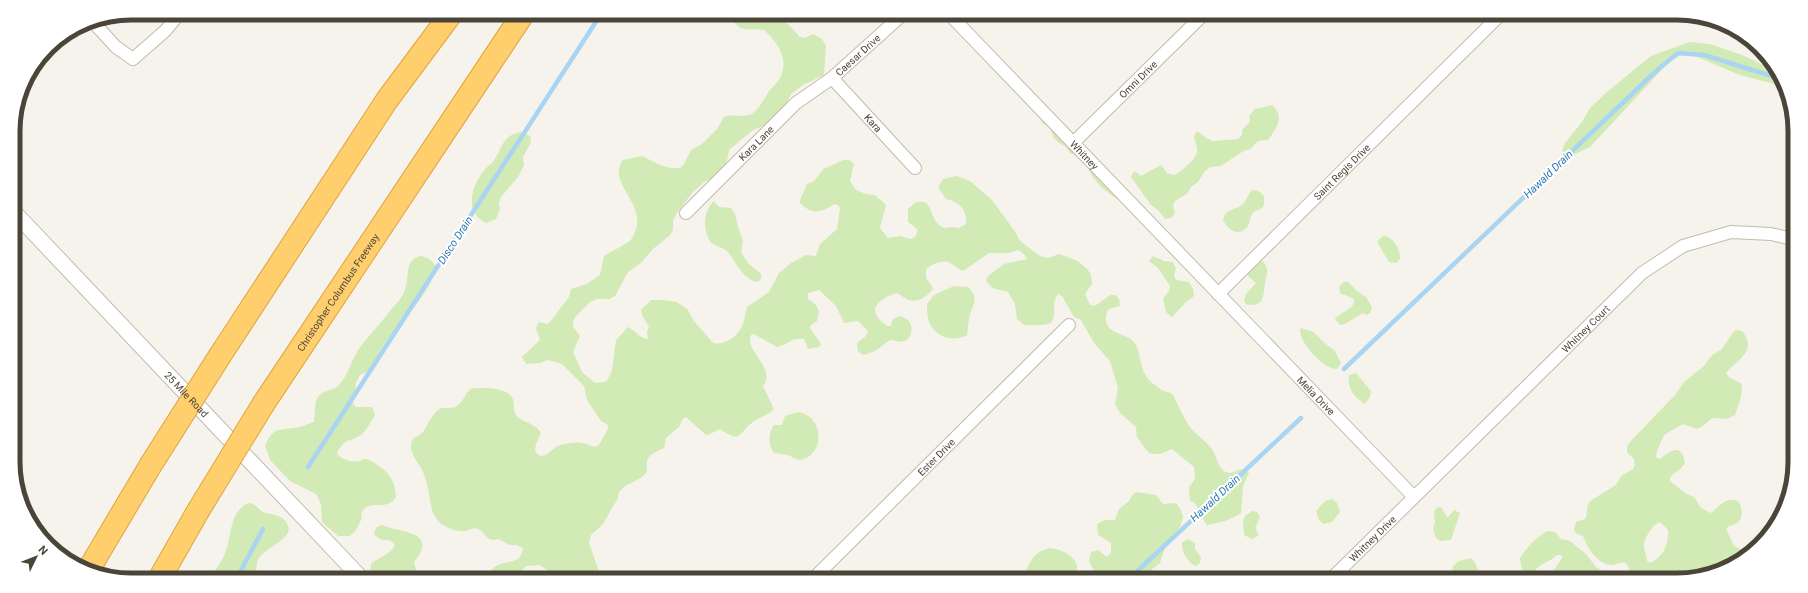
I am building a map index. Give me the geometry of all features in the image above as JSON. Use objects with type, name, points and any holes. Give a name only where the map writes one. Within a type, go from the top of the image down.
[{"type":"highway","points":[[91,566],[150,466],[221,354],[387,100],[447,20]]},
{"type":"highway","name":"Christopher Columbus Freeway","points":[[163,573],[198,511],[264,403],[519,20]]},
{"type":"street","points":[[96,26],[116,47],[133,59],[174,20]]},
{"type":"street","name":"Caesar Drive","points":[[832,78],[896,20]]},
{"type":"street","name":"Whitney","points":[[955,20],[1218,294]]},
{"type":"street","name":"Omni Drive","points":[[1073,143],[1198,20]]},
{"type":"street","name":"Saint Regis Drive","points":[[1218,294],[1494,20]]},
{"type":"street","name":"Kara","points":[[832,78],[914,168]]},
{"type":"street","name":"Kara Lane","points":[[686,213],[796,103],[832,78]]},
{"type":"street","name":"25 Mile Road","points":[[20,218],[356,573]]},
{"type":"street","name":"Whitney Court","points":[[1414,497],[1642,273],[1683,246],[1731,232],[1771,234],[1788,238]]},
{"type":"street","name":"Melia Drive","points":[[1218,294],[1414,497]]},
{"type":"street","name":"Ester Drive","points":[[819,573],[1069,325]]},
{"type":"street","name":"Whitney Drive","points":[[1337,573],[1414,497]]},
{"type":"green space","points":[[732,20],[782,20],[789,25],[800,37],[805,38],[813,34],[822,39],[826,46],[824,75],[803,85],[791,94],[784,109],[771,123],[753,130],[729,150],[726,166],[712,179],[704,182],[692,193],[673,220],[673,230],[670,235],[653,249],[641,263],[628,272],[615,296],[610,299],[597,299],[590,302],[576,316],[573,322],[573,327],[580,336],[573,352],[582,372],[595,383],[605,382],[612,370],[616,340],[628,327],[642,338],[648,339],[647,332],[649,327],[642,315],[641,310],[651,300],[677,302],[688,310],[694,321],[713,343],[717,344],[726,342],[734,337],[742,326],[747,307],[769,292],[779,273],[791,263],[806,255],[816,256],[820,244],[837,229],[840,208],[838,205],[834,204],[821,211],[813,211],[804,207],[800,203],[807,184],[814,181],[824,168],[843,160],[851,161],[854,164],[850,181],[856,190],[866,194],[875,195],[886,205],[880,228],[888,238],[901,236],[910,239],[916,236],[917,229],[908,222],[908,209],[916,202],[925,202],[937,223],[944,228],[959,228],[966,224],[964,210],[958,204],[946,199],[938,187],[943,179],[957,176],[970,181],[992,200],[1016,233],[1020,241],[1040,256],[1048,258],[1059,254],[1078,261],[1088,270],[1091,275],[1092,284],[1085,294],[1090,305],[1095,306],[1110,295],[1116,295],[1119,299],[1120,306],[1109,309],[1106,319],[1107,325],[1114,332],[1129,338],[1136,344],[1142,367],[1147,378],[1163,391],[1173,395],[1188,424],[1193,431],[1212,449],[1221,468],[1229,473],[1242,470],[1249,473],[1243,486],[1241,513],[1225,521],[1207,525],[1194,502],[1190,501],[1189,487],[1195,479],[1194,467],[1172,449],[1160,454],[1155,454],[1149,453],[1144,447],[1137,437],[1136,427],[1120,413],[1115,404],[1118,388],[1110,361],[1094,343],[1081,320],[1074,317],[1062,296],[1058,294],[1056,298],[1054,315],[1051,323],[1043,325],[1024,325],[1017,319],[1015,304],[1008,292],[993,288],[986,280],[988,276],[1004,264],[1027,259],[1024,254],[1018,250],[1008,253],[989,253],[963,271],[948,262],[933,264],[926,269],[926,278],[933,288],[926,296],[919,300],[912,301],[897,293],[882,300],[876,306],[875,310],[878,318],[887,326],[891,326],[892,320],[899,316],[908,320],[912,328],[909,337],[903,342],[890,340],[875,351],[864,355],[858,350],[857,343],[866,336],[868,331],[858,321],[844,323],[836,306],[819,290],[808,293],[808,299],[815,304],[819,311],[817,321],[810,326],[810,328],[821,344],[819,347],[808,349],[804,339],[796,339],[777,347],[754,334],[751,335],[750,341],[752,347],[764,366],[766,373],[766,379],[763,386],[774,409],[753,422],[739,436],[736,437],[720,429],[706,435],[686,417],[681,422],[680,426],[666,438],[664,448],[650,456],[647,462],[647,472],[641,478],[625,486],[619,492],[618,498],[603,524],[591,535],[589,543],[600,573],[549,573],[539,565],[526,566],[521,573],[489,573],[496,566],[517,560],[522,553],[523,548],[516,545],[510,545],[498,539],[491,540],[476,528],[466,531],[457,531],[440,523],[433,513],[425,477],[411,450],[412,441],[423,432],[436,412],[442,408],[452,408],[457,406],[470,389],[486,388],[504,391],[509,394],[512,397],[514,411],[517,416],[521,420],[533,425],[539,430],[541,433],[536,444],[535,451],[540,456],[546,455],[558,446],[566,444],[580,443],[594,447],[599,445],[607,432],[608,425],[601,421],[587,400],[584,386],[562,364],[547,360],[540,363],[526,364],[522,357],[540,340],[536,328],[539,322],[547,324],[550,322],[569,297],[571,289],[587,284],[600,275],[604,256],[626,244],[633,236],[637,222],[636,212],[619,177],[619,169],[623,160],[642,156],[660,165],[671,168],[680,168],[684,164],[691,150],[702,144],[717,129],[724,117],[746,116],[753,113],[778,81],[782,74],[783,60],[782,54],[774,41],[764,30],[744,29]]},
{"type":"green space","points":[[1689,42],[1710,44],[1766,64],[1778,85],[1740,75],[1690,54],[1683,54],[1669,62],[1590,147],[1569,157],[1565,155],[1562,150],[1565,143],[1582,122],[1590,108],[1651,56]]},
{"type":"green space","points":[[1272,105],[1276,109],[1279,118],[1277,127],[1268,140],[1258,141],[1252,148],[1242,152],[1221,166],[1211,167],[1205,171],[1198,182],[1191,187],[1188,193],[1175,201],[1173,205],[1175,213],[1171,218],[1165,219],[1158,210],[1151,205],[1131,177],[1134,171],[1141,176],[1161,165],[1167,173],[1174,175],[1185,168],[1195,157],[1197,153],[1194,137],[1196,132],[1199,132],[1206,138],[1213,141],[1238,139],[1242,135],[1242,130],[1250,122],[1249,116],[1255,109]]},
{"type":"green space","points":[[1042,116],[1077,155],[1071,154],[1065,146],[1054,138],[1050,128],[1041,122]]},
{"type":"green space","points":[[523,132],[531,137],[530,144],[523,157],[524,165],[518,177],[501,197],[499,203],[500,209],[496,219],[486,223],[479,218],[472,206],[475,185],[486,168],[496,158],[506,139],[516,133]]},
{"type":"green space","points":[[1089,167],[1121,196],[1119,200],[1105,190],[1096,181],[1092,176]]},
{"type":"green space","points":[[1252,190],[1256,190],[1263,195],[1263,207],[1252,214],[1245,230],[1241,232],[1234,231],[1225,224],[1223,220],[1224,216],[1229,211],[1243,204]]},
{"type":"green space","points":[[714,201],[719,207],[731,208],[735,214],[743,241],[741,252],[748,263],[761,274],[761,279],[758,282],[748,278],[740,270],[728,252],[713,244],[707,236],[705,225],[706,214]]},
{"type":"green space","points":[[1383,236],[1390,238],[1398,248],[1400,259],[1396,263],[1389,262],[1377,242]]},
{"type":"green space","points":[[421,256],[430,260],[436,267],[428,287],[413,309],[381,349],[375,368],[360,375],[356,383],[353,404],[356,407],[372,407],[375,415],[364,432],[358,437],[343,444],[337,453],[346,460],[361,461],[366,459],[381,467],[393,482],[396,497],[388,504],[373,505],[365,508],[361,513],[362,518],[356,530],[350,536],[338,536],[322,522],[321,504],[316,494],[290,481],[270,460],[265,446],[270,436],[276,431],[297,428],[314,422],[316,401],[318,397],[320,394],[335,388],[342,382],[358,350],[401,298],[404,292],[410,264],[416,258]]},
{"type":"green space","points":[[1153,256],[1164,261],[1173,262],[1176,269],[1174,275],[1176,280],[1189,282],[1193,289],[1194,296],[1172,317],[1166,312],[1163,299],[1169,291],[1170,286],[1158,268],[1149,261]]},
{"type":"green space","points":[[1260,259],[1267,268],[1263,296],[1260,302],[1256,304],[1246,304],[1244,300],[1246,294],[1256,283],[1248,276],[1247,271]]},
{"type":"green space","points":[[1344,282],[1348,282],[1366,297],[1372,307],[1370,313],[1367,315],[1363,313],[1345,324],[1340,325],[1335,319],[1350,308],[1354,302],[1354,299],[1340,293],[1339,287]]},
{"type":"green space","points":[[954,286],[968,287],[975,299],[970,314],[967,335],[957,338],[947,338],[934,330],[931,326],[928,318],[927,304],[934,295]]},
{"type":"green space","points":[[1301,328],[1313,332],[1335,351],[1341,363],[1338,368],[1336,369],[1326,366],[1312,353],[1301,337]]},
{"type":"green space","points":[[1735,330],[1742,331],[1748,344],[1747,349],[1741,359],[1726,373],[1727,376],[1742,385],[1741,397],[1735,415],[1727,419],[1712,418],[1697,429],[1683,424],[1664,435],[1656,457],[1660,459],[1668,453],[1676,450],[1681,453],[1684,457],[1685,463],[1670,478],[1670,481],[1686,494],[1694,497],[1701,508],[1711,513],[1726,501],[1738,501],[1741,506],[1742,515],[1740,520],[1726,529],[1734,546],[1743,551],[1720,565],[1685,573],[1628,573],[1629,568],[1626,563],[1622,562],[1611,565],[1601,562],[1590,550],[1583,536],[1577,534],[1574,530],[1576,523],[1586,518],[1588,504],[1590,501],[1616,485],[1621,476],[1633,469],[1635,465],[1634,459],[1627,452],[1629,443],[1675,395],[1684,382],[1704,366],[1712,355],[1721,350]],"holes":[[[1660,522],[1668,530],[1668,535],[1662,554],[1650,563],[1647,561],[1644,542],[1652,528]]]},
{"type":"green space","points":[[1356,373],[1371,391],[1370,397],[1365,404],[1352,392],[1350,388],[1349,375]]},
{"type":"green space","points":[[798,412],[807,415],[814,421],[818,429],[819,438],[813,453],[807,458],[798,460],[788,455],[774,453],[771,447],[770,439],[771,431],[774,425],[782,425],[785,416]]},
{"type":"green space","points":[[1136,492],[1156,495],[1163,504],[1177,504],[1183,517],[1180,527],[1165,547],[1160,563],[1151,570],[1145,573],[1093,573],[1094,571],[1089,561],[1091,552],[1098,550],[1107,557],[1111,552],[1111,543],[1098,535],[1097,524],[1105,520],[1115,520],[1119,509],[1129,501],[1132,495]]},
{"type":"green space","points":[[1332,499],[1337,503],[1340,512],[1332,522],[1323,524],[1319,520],[1316,511],[1325,501]]},
{"type":"green space","points":[[248,503],[251,503],[263,512],[279,516],[287,523],[287,535],[262,554],[257,562],[257,573],[213,573],[226,551],[233,520],[241,508]]},
{"type":"green space","points":[[1438,507],[1442,508],[1447,517],[1454,510],[1460,513],[1451,540],[1440,541],[1436,538],[1433,528],[1435,523],[1434,511]]},
{"type":"green space","points":[[1252,511],[1257,512],[1260,517],[1255,528],[1258,536],[1252,539],[1244,535],[1243,521],[1245,516]]},
{"type":"green space","points":[[383,525],[410,533],[421,539],[423,545],[421,552],[414,562],[417,573],[370,573],[371,564],[387,554],[395,545],[389,540],[382,540],[374,535],[378,526]]},
{"type":"green space","points":[[1547,531],[1555,532],[1561,539],[1570,541],[1586,554],[1596,567],[1605,573],[1553,573],[1562,558],[1561,555],[1557,555],[1536,569],[1536,573],[1524,573],[1520,558],[1525,550],[1539,536]]},
{"type":"green space","points":[[1188,539],[1195,543],[1195,549],[1201,557],[1200,563],[1196,566],[1188,560],[1183,550],[1182,543]]},
{"type":"green space","points":[[1049,548],[1061,550],[1072,557],[1077,566],[1076,573],[1025,573],[1034,557]]},
{"type":"green space","points":[[1471,558],[1480,573],[1452,573],[1453,566],[1459,561]]},
{"type":"waterway","name":"Disco Drain","points":[[308,467],[597,20]]},
{"type":"waterway","name":"Hawald Drain","points":[[1344,369],[1656,71],[1678,53],[1704,55],[1774,77]]},
{"type":"waterway","name":"Hawald Drain","points":[[1135,573],[1301,418]]},
{"type":"waterway","name":"Disco Drain","points":[[240,573],[263,529]]}]
